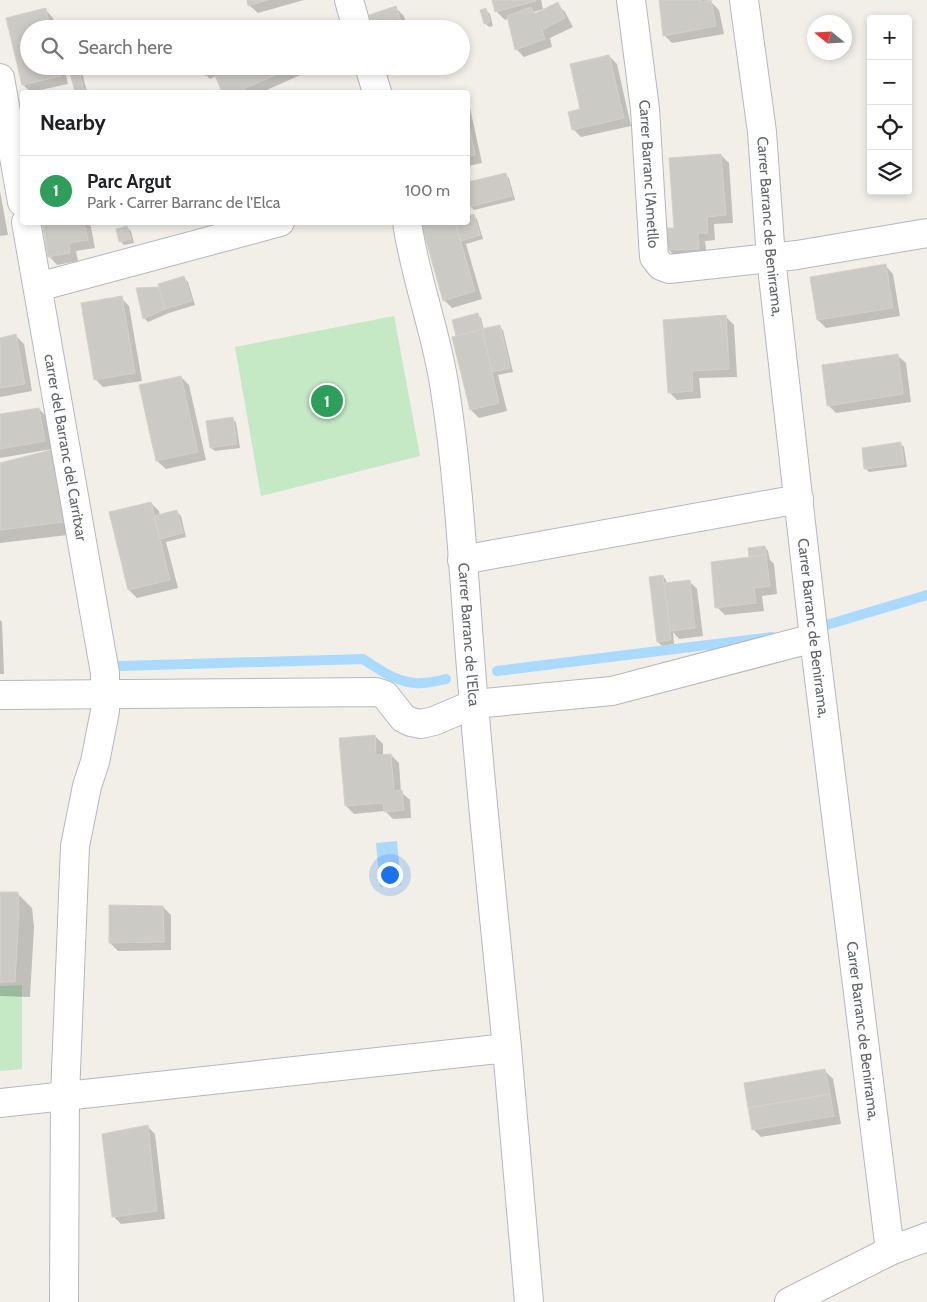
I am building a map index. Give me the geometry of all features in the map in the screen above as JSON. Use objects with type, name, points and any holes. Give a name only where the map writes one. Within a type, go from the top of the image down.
[{"type":"street","points":[[348,0],[354,20]]},
{"type":"street","name":"Carrer Barranc l'Ametllo","points":[[630,0],[645,109],[654,257],[661,266],[669,269],[771,258],[927,233]]},
{"type":"street","name":"Carrer Barranc de Benirrama,","points":[[748,1],[762,132],[771,258],[814,638],[890,1251]]},
{"type":"street","points":[[372,75],[376,90]]},
{"type":"street","points":[[0,78],[20,191]]},
{"type":"street","name":"carrer del Barranc del Carritxar","points":[[27,225],[105,684],[105,711],[75,846],[65,1096],[64,1302]]},
{"type":"street","points":[[38,287],[269,225]]},
{"type":"street","name":"Carrer Barranc de l'Elca","points":[[408,225],[434,333],[445,389],[457,480],[474,704],[529,1302]]},
{"type":"street","points":[[462,560],[799,499]]},
{"type":"street","points":[[0,695],[105,684],[376,692],[385,695],[403,718],[421,724],[434,721],[474,704],[612,691],[814,638]]},
{"type":"street","points":[[0,1103],[507,1048]]},
{"type":"street","points":[[789,1302],[890,1251],[927,1237]]},
{"type":"green space","points":[[394,316],[420,456],[261,496],[235,347]]},
{"type":"green space","points":[[22,985],[22,1069],[0,1071],[0,986]]},
{"type":"water","points":[[397,841],[401,885],[380,887],[376,843]]},
{"type":"building","points":[[247,0],[268,0],[248,6]]},
{"type":"building","points":[[492,0],[536,0],[536,1],[495,12]]},
{"type":"building","points":[[659,0],[701,0],[702,2],[711,0],[716,26],[663,36]]},
{"type":"building","points":[[558,2],[565,18],[542,30],[545,39],[515,50],[507,16],[531,7],[534,14]]},
{"type":"building","points":[[396,6],[400,20],[370,20],[369,15]]},
{"type":"building","points":[[46,8],[48,20],[20,20],[20,75],[61,76],[22,85],[6,18]]},
{"type":"building","points":[[486,8],[490,22],[484,24],[480,10]]},
{"type":"building","points":[[609,55],[624,118],[572,130],[568,112],[580,109],[570,64]]},
{"type":"building","points":[[71,75],[80,75],[84,90],[74,90]]},
{"type":"building","points":[[215,75],[275,75],[241,90],[221,90]]},
{"type":"building","points":[[470,130],[475,155],[470,156]]},
{"type":"building","points":[[721,154],[726,215],[707,217],[708,233],[698,233],[699,249],[668,250],[667,228],[674,228],[669,158]]},
{"type":"building","points":[[506,173],[512,196],[470,207],[470,182]]},
{"type":"building","points":[[474,214],[480,235],[461,241],[456,225],[470,225],[470,215]]},
{"type":"building","points":[[43,225],[85,225],[88,240],[69,243],[70,253],[48,257]]},
{"type":"building","points":[[422,225],[456,225],[475,291],[443,301]]},
{"type":"building","points":[[127,226],[131,239],[119,242],[116,229]]},
{"type":"building","points":[[886,264],[893,308],[817,320],[810,277]]},
{"type":"building","points":[[184,276],[192,301],[165,309],[158,284]]},
{"type":"building","points":[[159,287],[165,309],[143,319],[136,288]]},
{"type":"building","points":[[122,296],[135,373],[94,380],[81,303]]},
{"type":"building","points":[[478,313],[482,329],[456,336],[452,320]]},
{"type":"building","points":[[726,315],[729,369],[692,371],[693,391],[668,393],[663,320]]},
{"type":"building","points":[[500,325],[510,368],[492,372],[482,329]]},
{"type":"building","points":[[482,329],[499,403],[470,410],[452,337]]},
{"type":"building","points":[[16,334],[25,384],[0,388],[0,338]]},
{"type":"building","points":[[898,354],[903,394],[827,406],[822,365]]},
{"type":"building","points":[[181,376],[198,452],[156,461],[139,385]]},
{"type":"building","points":[[39,408],[45,441],[0,449],[0,414]]},
{"type":"building","points":[[233,417],[237,444],[210,448],[206,421]]},
{"type":"building","points":[[901,442],[904,464],[864,469],[862,448]]},
{"type":"building","points":[[54,449],[64,522],[0,530],[0,463]]},
{"type":"building","points":[[151,502],[170,580],[128,590],[109,512]]},
{"type":"building","points":[[177,510],[183,533],[160,539],[154,516]]},
{"type":"building","points":[[765,546],[766,555],[749,557],[748,548]]},
{"type":"building","points":[[766,555],[770,586],[754,588],[756,603],[715,608],[711,562]]},
{"type":"building","points":[[663,575],[671,640],[657,642],[649,577]]},
{"type":"building","points":[[690,580],[695,628],[670,631],[664,583]]},
{"type":"building","points":[[375,735],[376,755],[391,754],[394,791],[402,790],[404,810],[384,812],[383,803],[345,806],[339,738]]},
{"type":"building","points":[[0,892],[18,892],[19,911],[15,982],[0,982]]},
{"type":"building","points":[[109,905],[163,906],[164,942],[109,943]]},
{"type":"building","points":[[825,1069],[830,1094],[748,1108],[744,1083]]},
{"type":"building","points":[[830,1094],[834,1116],[752,1130],[748,1108]]},
{"type":"building","points":[[148,1125],[157,1211],[112,1217],[102,1134]]},
{"type":"waterway","points":[[813,629],[927,595]]},
{"type":"waterway","points":[[497,671],[772,637]]},
{"type":"waterway","points":[[119,666],[363,659],[376,668],[406,682],[425,683],[446,679]]},
{"type":"place","name":"Parc Argut","points":[[327,401]]}]
